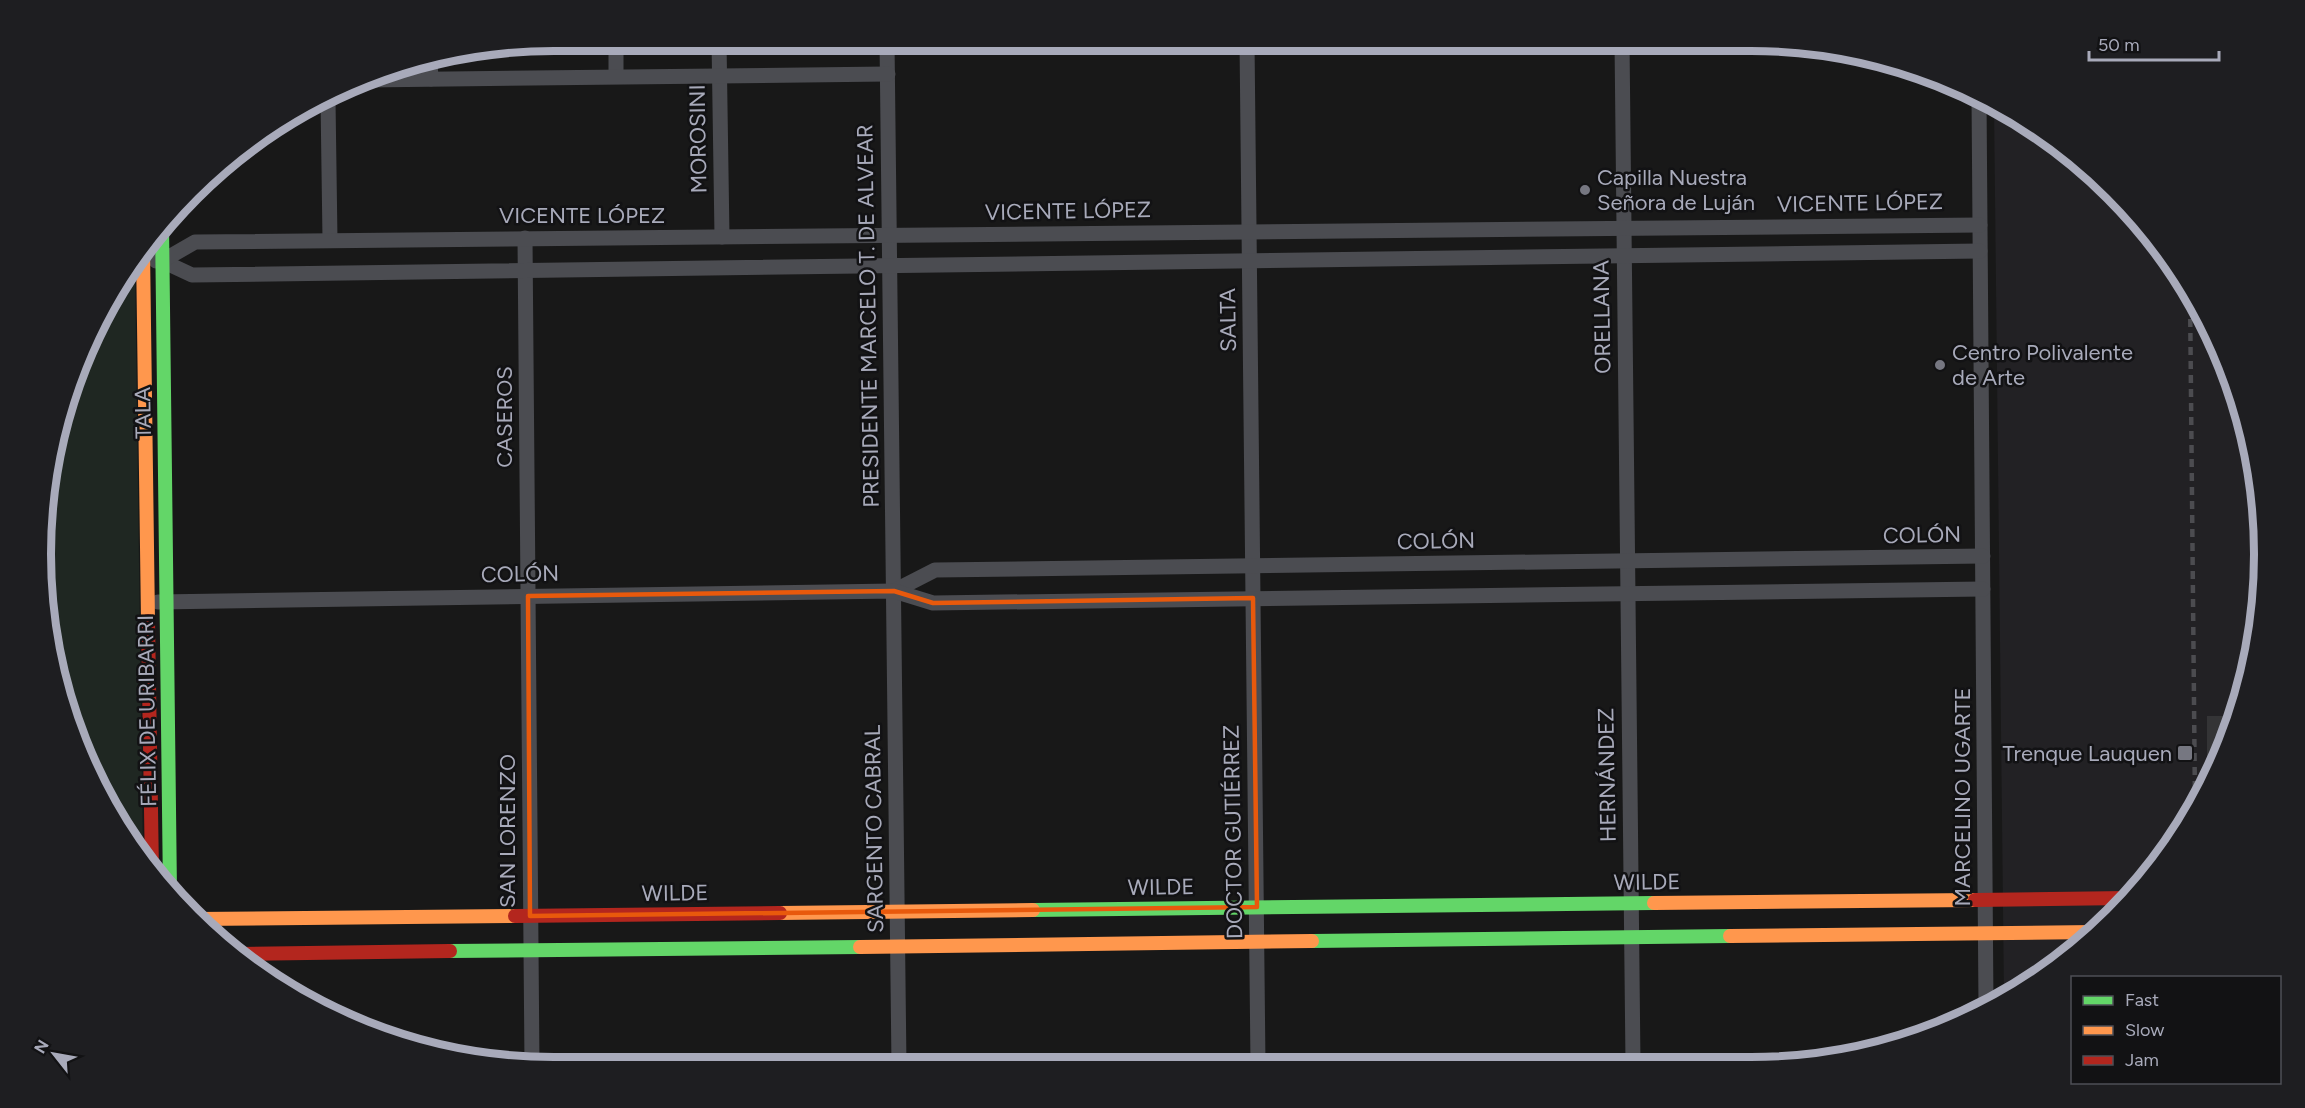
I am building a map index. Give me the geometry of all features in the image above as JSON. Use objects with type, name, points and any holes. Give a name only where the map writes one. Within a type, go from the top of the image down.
[{"type":"street","points":[[615,51],[616,76]]},
{"type":"street","name":"MOROSINI","points":[[719,51],[722,237]]},
{"type":"street","name":"PRESIDENTE MARCELO T. DE ALVEAR","points":[[887,51],[894,591]]},
{"type":"street","name":"SALTA","points":[[1247,51],[1253,598]]},
{"type":"street","name":"ORELLANA","points":[[1622,51],[1628,593]]},
{"type":"street","points":[[430,67],[430,79]]},
{"type":"street","points":[[387,80],[888,74]]},
{"type":"street","points":[[328,105],[330,240]]},
{"type":"street","name":"MARCELINO UGARTE","points":[[1979,106],[1986,998]]},
{"type":"street","name":"VICENTE LÓPEZ","points":[[162,261],[195,242],[1980,225]]},
{"type":"street","name":"CASEROS","points":[[525,238],[528,596]]},
{"type":"street","name":"TALA","points":[[162,239],[166,602]]},
{"type":"street","name":"VICENTE LÓPEZ","points":[[147,259],[162,261],[192,275],[1624,257],[1980,250]]},
{"type":"street","name":"TALA","points":[[140,269],[148,602]]},
{"type":"street","name":"COLÓN","points":[[894,591],[935,570],[1983,556]]},
{"type":"street","name":"COLÓN","points":[[148,602],[894,591],[933,603],[1983,588]]},
{"type":"street","name":"SARGENTO CABRAL","points":[[894,591],[899,1057]]},
{"type":"street","name":"HERNÁNDEZ","points":[[1628,593],[1633,1057]]},
{"type":"street","name":"SAN LORENZO","points":[[528,596],[532,1056]]},
{"type":"street","name":"DOCTOR GUTIÉRREZ","points":[[1253,598],[1258,1057]]},
{"type":"street","name":"FÉLIX DE URIBARRI","points":[[148,602],[152,855]]},
{"type":"street","name":"FÉLIX DE URIBARRI","points":[[166,602],[170,878]]},
{"type":"street","name":"WILDE","points":[[208,919],[2118,898]]},
{"type":"street","points":[[249,954],[2083,932]]},
{"type":"highlighted area","points":[[894,591],[933,603],[1253,598],[1257,907],[530,916],[528,596]]},
{"type":"shaded area","points":[[1994,114],[2057,155],[2107,198],[2150,248],[2187,303],[2216,362],[2237,424],[2250,488],[2254,554],[2250,620],[2237,684],[2216,746],[2187,806],[2150,860],[2107,910],[2057,953],[2004,989]]},
{"type":"shaded area","points":[[135,276],[143,843],[118,806],[89,746],[78,716],[68,684],[55,620],[51,554],[55,488],[68,424],[89,362],[118,302]]},
{"type":"building","points":[[2207,716],[2227,716],[2216,746],[2207,765]]},
{"type":"railway","points":[[2190,309],[2195,790]]},
{"type":"traffic: fast","points":[[162,239],[170,878]]},
{"type":"traffic: fast","points":[[1033,910],[1654,903]]},
{"type":"traffic: fast","points":[[1312,941],[1730,936]]},
{"type":"traffic: fast","points":[[450,951],[860,947]]},
{"type":"traffic: slow","points":[[143,265],[148,621]]},
{"type":"traffic: slow","points":[[1654,903],[1975,900]]},
{"type":"traffic: slow","points":[[780,913],[1033,910]]},
{"type":"traffic: slow","points":[[208,919],[515,916]]},
{"type":"traffic: slow","points":[[1730,936],[2083,932]]},
{"type":"traffic: slow","points":[[860,947],[1312,941]]},
{"type":"traffic: jam","points":[[148,621],[152,855]]},
{"type":"traffic: jam","points":[[1975,900],[2118,898]]},
{"type":"traffic: jam","points":[[515,916],[780,913]]},
{"type":"traffic: jam","points":[[249,954],[450,951]]},
{"type":"place","name":"Capilla Nuestra Señora de Luján","points":[[1585,190]]},
{"type":"place","name":"Centro Polivalente de Arte","points":[[1940,365]]},
{"type":"place","name":"Trenque Lauquen","points":[[2185,753]]}]
